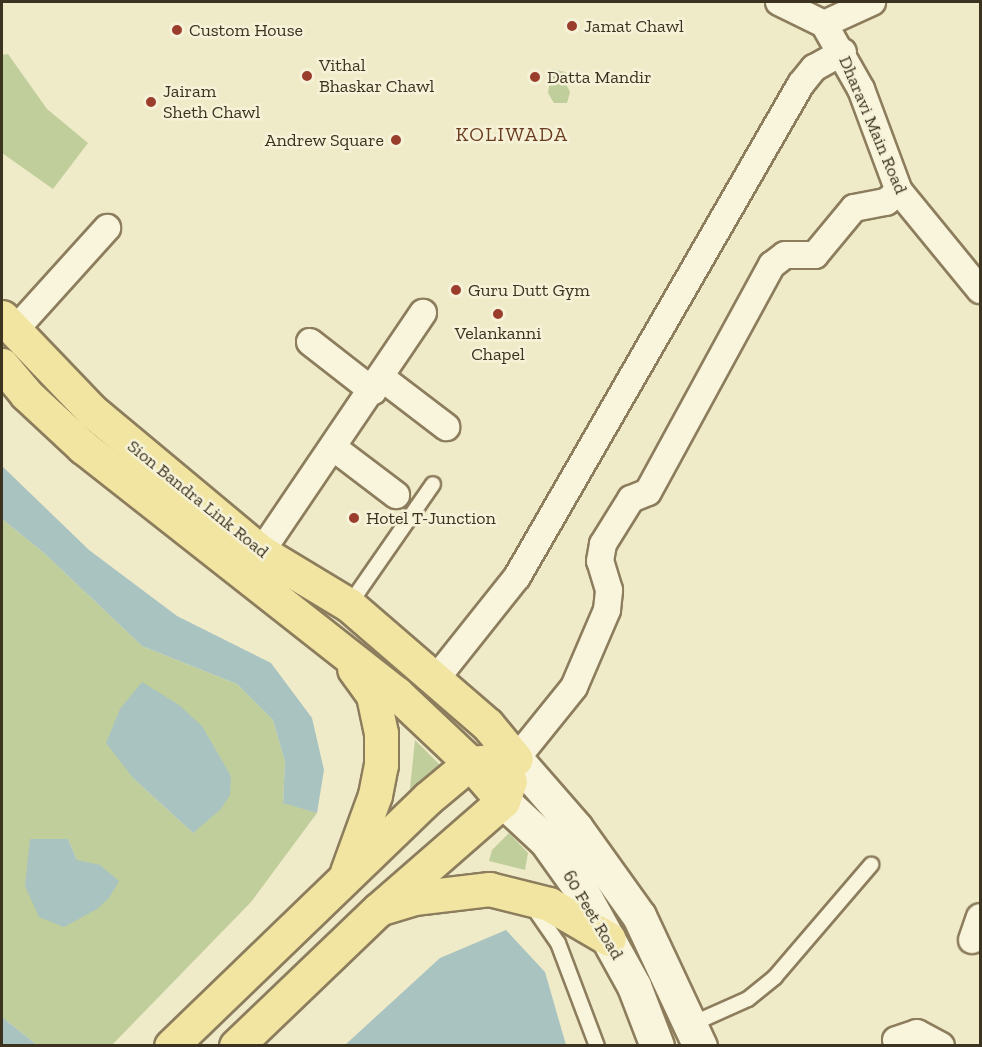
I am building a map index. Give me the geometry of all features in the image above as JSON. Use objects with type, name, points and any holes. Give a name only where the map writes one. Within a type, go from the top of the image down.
[{"type":"main road","name":"Sion Bandra Link Road","points":[[8,324],[189,514],[342,652]]},
{"type":"main road","name":"Sion Bandra Link Road","points":[[2,365],[26,394],[83,447],[189,514],[261,552],[349,605],[487,724],[516,759]]},
{"type":"main road","points":[[342,652],[396,693],[470,763],[503,801]]},
{"type":"main road","points":[[342,652],[373,695],[381,733],[381,765],[375,795],[345,878]]},
{"type":"main road","points":[[171,1046],[345,878],[470,763],[516,759]]},
{"type":"main road","points":[[236,1046],[378,910],[503,801],[516,759]]},
{"type":"main road","points":[[516,759],[576,828],[639,916],[696,1035]]},
{"type":"main road","name":"60 Feet Road","points":[[503,801],[546,841],[581,890],[634,986],[657,1046]]},
{"type":"main road","points":[[378,910],[414,898],[489,889],[549,904],[609,939]]},
{"type":"street","name":"Dharavi Main Road","points":[[779,2],[824,24],[843,52],[882,137],[899,191],[976,275]]},
{"type":"street","points":[[824,24],[872,2]]},
{"type":"street","points":[[435,680],[517,577],[801,84],[814,68],[843,52]]},
{"type":"street","points":[[516,759],[574,687],[607,610],[609,590],[600,561],[603,544],[631,499],[648,492],[772,265],[785,255],[815,255],[854,208],[886,202],[899,191]]},
{"type":"street","points":[[8,324],[107,228]]},
{"type":"street","points":[[261,552],[377,385],[423,313]]},
{"type":"street","points":[[310,342],[446,428]]},
{"type":"street","points":[[334,448],[396,495]]},
{"type":"street","points":[[896,1040],[917,1033],[941,1046]]},
{"type":"lane","points":[[349,605],[433,484]]},
{"type":"lane","points":[[696,1035],[775,977],[871,865]]},
{"type":"lane","points":[[528,899],[558,943],[597,1046]]},
{"type":"green space","points":[[8,54],[47,109],[88,143],[53,189],[2,153],[2,55]]},
{"type":"green space","points":[[552,69],[569,73],[565,82],[570,92],[567,103],[554,103],[548,93]]},
{"type":"green space","points":[[2,519],[44,553],[142,646],[237,684],[273,720],[285,762],[283,802],[317,813],[251,902],[112,1045],[37,1045],[2,1017]],"holes":[[[218,756],[231,776],[193,833],[133,778]],[[30,839],[68,839],[77,860]]]},
{"type":"green space","points":[[415,740],[446,771],[409,798]]},
{"type":"green space","points":[[509,833],[528,853],[525,870],[489,861],[492,850]]},
{"type":"water","points":[[2,466],[89,550],[177,616],[271,663],[312,718],[324,770],[317,813],[283,803],[285,762],[273,720],[237,684],[142,646],[44,553],[2,519]]},
{"type":"water","points":[[142,682],[179,705],[202,726],[231,776],[230,795],[220,810],[193,833],[133,778],[106,743],[120,709]]},
{"type":"water","points":[[30,839],[68,839],[77,860],[100,865],[119,881],[109,898],[97,909],[64,927],[39,917],[25,886]]},
{"type":"water","points":[[506,930],[545,972],[566,1045],[345,1045],[440,958]]},
{"type":"water","points":[[2,1017],[37,1045],[2,1045]]},
{"type":"place","name":"Jamat Chawl","points":[[572,26]]},
{"type":"place","name":"Custom House","points":[[177,30]]},
{"type":"place","name":"Vithal Bhaskar Chawl","points":[[307,76]]},
{"type":"place","name":"Datta Mandir","points":[[535,77]]},
{"type":"place","name":"Jairam Sheth Chawl","points":[[151,102]]},
{"type":"place","name":"Andrew Square","points":[[396,140]]},
{"type":"place","name":"Guru Dutt Gym","points":[[456,290]]},
{"type":"place","name":"Velankanni Chapel","points":[[498,314]]},
{"type":"place","name":"Hotel T-Junction","points":[[354,518]]},
{"type":"district","name":"KOLIWADA","points":[[512,134]]}]
